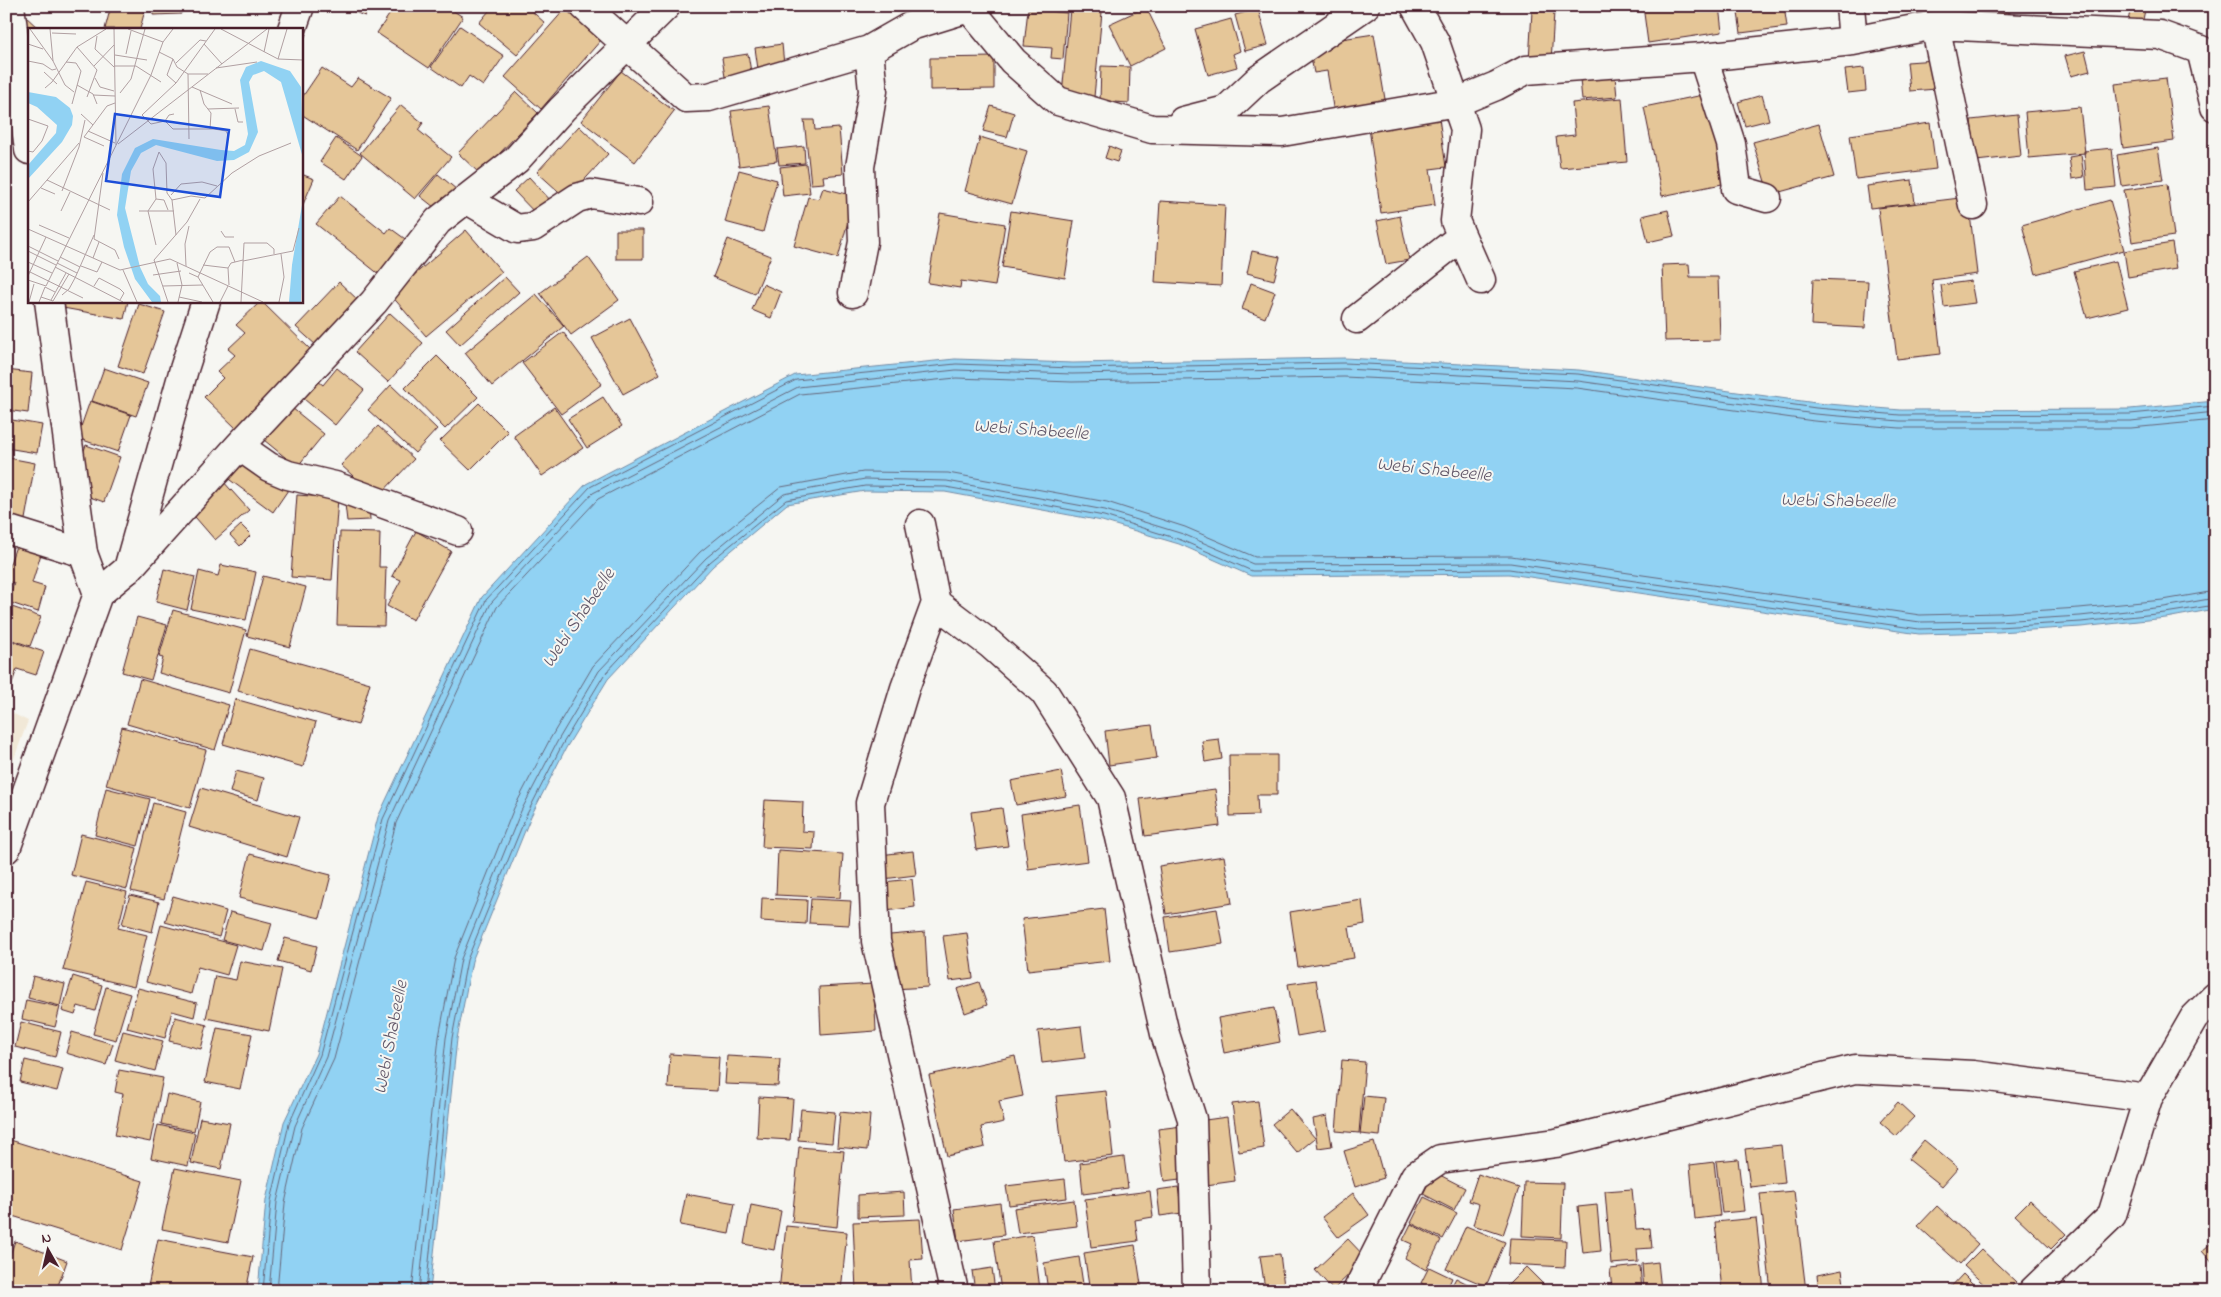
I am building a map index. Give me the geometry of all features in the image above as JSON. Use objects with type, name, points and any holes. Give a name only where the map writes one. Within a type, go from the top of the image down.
[{"type":"street","points":[[10,6],[28,142]]},
{"type":"street","points":[[292,28],[300,6]]},
{"type":"street","points":[[584,6],[686,98],[709,97],[869,50],[911,26],[970,7],[1013,61],[1058,101],[1152,129],[1282,132],[1457,102],[1496,86],[1526,70],[1703,57],[1853,40],[1935,25],[2160,35],[2201,50],[2215,107]]},
{"type":"street","points":[[6,849],[98,594],[128,569],[239,446],[374,302],[438,221],[516,160],[562,109],[666,6]]},
{"type":"street","points":[[1152,129],[1226,110],[1259,80],[1366,6]]},
{"type":"street","points":[[1415,6],[1435,42],[1465,129],[1455,221],[1460,237],[1481,280]]},
{"type":"street","points":[[1850,6],[1853,40]]},
{"type":"street","points":[[1935,25],[1973,205]]},
{"type":"street","points":[[853,292],[864,242],[860,167],[873,91],[869,50]]},
{"type":"street","points":[[1703,57],[1730,144],[1736,189],[1767,198]]},
{"type":"street","points":[[466,199],[517,230],[533,227],[577,198],[592,194],[640,202]]},
{"type":"street","points":[[1357,319],[1460,237]]},
{"type":"street","points":[[49,302],[83,553],[98,594]]},
{"type":"street","points":[[128,569],[184,369],[206,302]]},
{"type":"street","points":[[239,446],[269,467],[335,486],[458,531]]},
{"type":"street","points":[[920,524],[936,603],[905,688],[870,803],[876,942],[954,1291]]},
{"type":"street","points":[[6,529],[83,553]]},
{"type":"street","points":[[936,603],[990,644],[1044,692],[1111,798],[1165,1034],[1192,1119],[1197,1291]]},
{"type":"street","points":[[2034,1291],[2112,1215],[2148,1098],[2194,1018],[2215,997]]},
{"type":"street","points":[[1356,1291],[1415,1176],[1440,1159],[1556,1143],[1855,1070],[1973,1075],[2148,1098]]},
{"type":"shaded area","points":[[6,710],[28,721],[6,780]]},
{"type":"water","name":"Webi Shabeelle","points":[[1344,358],[1579,370],[1816,403],[1901,410],[2130,409],[2215,401],[2215,609],[2166,618],[2081,627],[1919,634],[1509,574],[1251,576],[1179,544],[1102,521],[945,492],[865,491],[787,504],[713,566],[608,679],[566,748],[531,816],[472,961],[457,1039],[430,1291],[258,1291],[266,1200],[284,1122],[316,1054],[378,817],[482,597],[586,484],[795,375],[955,359],[1073,363]]},
{"type":"building","points":[[111,6],[146,6],[140,28],[105,28]]},
{"type":"building","points":[[153,6],[180,6],[181,14],[153,15]]},
{"type":"building","points":[[339,6],[368,6],[365,16]]},
{"type":"building","points":[[395,6],[410,6],[418,12],[422,6],[446,6],[463,17],[429,68],[377,33]]},
{"type":"building","points":[[493,6],[526,6],[545,23],[517,55],[479,23]]},
{"type":"building","points":[[1643,6],[1719,6],[1722,32],[1648,43]]},
{"type":"building","points":[[1737,6],[1784,6],[1787,27],[1741,33]]},
{"type":"building","points":[[1991,6],[2016,15],[1985,18]]},
{"type":"building","points":[[1146,7],[1166,48],[1130,66],[1109,24]]},
{"type":"building","points":[[2131,7],[2145,10],[2142,24],[2128,21]]},
{"type":"building","points":[[565,9],[601,40],[541,109],[505,77]]},
{"type":"building","points":[[1028,9],[1067,13],[1063,59],[1051,58],[1052,48],[1024,46]]},
{"type":"building","points":[[1070,9],[1102,12],[1094,97],[1062,94]]},
{"type":"building","points":[[1258,9],[1268,45],[1245,51],[1235,15]]},
{"type":"building","points":[[1532,11],[1554,12],[1551,62],[1529,61]]},
{"type":"building","points":[[23,14],[38,28],[28,28],[28,39]]},
{"type":"building","points":[[1231,19],[1240,51],[1233,54],[1237,67],[1208,75],[1195,29]]},
{"type":"building","points":[[460,26],[504,56],[483,86],[469,76],[461,88],[431,67]]},
{"type":"building","points":[[1374,34],[1386,105],[1334,113],[1327,71],[1314,73],[1310,52],[1322,42]]},
{"type":"building","points":[[782,44],[784,65],[758,69],[755,48]]},
{"type":"building","points":[[2085,51],[2090,71],[2071,76],[2065,56]]},
{"type":"building","points":[[748,54],[752,78],[726,83],[722,58]]},
{"type":"building","points":[[994,57],[994,89],[930,90],[930,58]]},
{"type":"building","points":[[1935,60],[1937,89],[1910,91],[1907,62]]},
{"type":"building","points":[[1101,66],[1130,67],[1129,103],[1100,101]]},
{"type":"building","points":[[322,68],[351,87],[358,78],[391,98],[357,150],[302,115],[302,98]]},
{"type":"building","points":[[1864,68],[1866,91],[1848,93],[1845,70]]},
{"type":"building","points":[[621,71],[674,111],[635,162],[581,121]]},
{"type":"building","points":[[1615,76],[1617,97],[1582,100],[1580,79]]},
{"type":"building","points":[[2166,78],[2174,141],[2123,148],[2115,84]]},
{"type":"building","points":[[516,92],[538,113],[480,174],[458,153]]},
{"type":"building","points":[[1713,93],[1732,182],[1662,196],[1644,107]]},
{"type":"building","points":[[1762,95],[1769,120],[1745,126],[1738,102]]},
{"type":"building","points":[[1622,98],[1627,162],[1560,168],[1556,137],[1575,135],[1572,103]]},
{"type":"building","points":[[401,105],[423,123],[418,130],[451,157],[415,199],[360,153]]},
{"type":"building","points":[[769,106],[777,161],[739,166],[731,111]]},
{"type":"building","points":[[991,106],[1014,113],[1007,137],[983,131]]},
{"type":"building","points":[[2080,107],[2085,153],[2029,158],[2025,112]]},
{"type":"building","points":[[2017,115],[2021,156],[1976,161],[1971,120]]},
{"type":"building","points":[[1439,118],[1446,167],[1430,169],[1435,205],[1381,213],[1369,128]]},
{"type":"building","points":[[804,120],[814,120],[815,130],[839,128],[843,174],[823,176],[824,183],[811,184]]},
{"type":"building","points":[[1930,123],[1936,169],[1856,179],[1850,135]]},
{"type":"building","points":[[1819,124],[1834,177],[1769,195],[1753,142]]},
{"type":"building","points":[[579,126],[608,154],[567,199],[537,172]]},
{"type":"building","points":[[980,137],[1027,151],[1012,204],[965,191]]},
{"type":"building","points":[[336,138],[362,156],[346,179],[320,162]]},
{"type":"building","points":[[804,146],[805,163],[779,165],[777,149]]},
{"type":"building","points":[[1109,146],[1121,151],[1117,162],[1105,158]]},
{"type":"building","points":[[2112,148],[2116,187],[2087,190],[2084,151]]},
{"type":"building","points":[[2158,148],[2163,180],[2122,186],[2117,155]]},
{"type":"building","points":[[2081,155],[2084,177],[2072,179],[2069,157]]},
{"type":"building","points":[[806,164],[810,193],[783,196],[780,167]]},
{"type":"building","points":[[739,170],[777,180],[763,232],[725,222]]},
{"type":"building","points":[[302,174],[314,179],[302,207]]},
{"type":"building","points":[[438,174],[457,190],[439,211],[420,196]]},
{"type":"building","points":[[529,177],[553,203],[538,216],[514,191]]},
{"type":"building","points":[[1912,180],[1915,203],[1870,208],[1867,186]]},
{"type":"building","points":[[2167,184],[2174,236],[2132,242],[2124,190]]},
{"type":"building","points":[[823,188],[855,196],[838,258],[794,246],[808,197],[819,199]]},
{"type":"building","points":[[340,196],[386,233],[390,228],[408,241],[380,275],[316,224]]},
{"type":"building","points":[[1968,197],[1977,274],[1932,280],[1941,354],[1897,359],[1878,208]]},
{"type":"building","points":[[2110,200],[2124,250],[2036,274],[2022,225]]},
{"type":"building","points":[[1160,201],[1225,205],[1221,286],[1155,282]]},
{"type":"building","points":[[1668,210],[1674,236],[1648,242],[1642,216]]},
{"type":"building","points":[[1011,211],[1074,221],[1065,278],[1002,267]]},
{"type":"building","points":[[940,213],[1005,224],[995,286],[961,281],[960,288],[928,283]]},
{"type":"building","points":[[1400,216],[1409,260],[1386,264],[1377,221]]},
{"type":"building","points":[[466,230],[502,272],[426,336],[391,295]]},
{"type":"building","points":[[616,230],[643,230],[643,259],[616,259]]},
{"type":"building","points":[[728,239],[771,256],[755,294],[713,277]]},
{"type":"building","points":[[2172,243],[2176,269],[2128,277],[2124,251]]},
{"type":"building","points":[[1252,251],[1280,257],[1274,280],[1247,273]]},
{"type":"building","points":[[588,257],[619,300],[571,335],[540,293]]},
{"type":"building","points":[[2116,261],[2128,308],[2087,318],[2074,271]]},
{"type":"building","points":[[1689,264],[1690,277],[1718,277],[1720,340],[1665,341],[1662,265]]},
{"type":"building","points":[[505,277],[519,292],[460,345],[446,330]]},
{"type":"building","points":[[1813,279],[1868,281],[1865,328],[1811,325]]},
{"type":"building","points":[[1971,281],[1975,303],[1944,307],[1941,285]]},
{"type":"building","points":[[339,282],[359,301],[317,346],[296,327]]},
{"type":"building","points":[[1251,283],[1275,292],[1265,318],[1242,309]]},
{"type":"building","points":[[763,284],[781,292],[771,318],[752,310]]},
{"type":"building","points":[[536,294],[564,326],[492,386],[465,353]]},
{"type":"building","points":[[52,302],[128,302],[124,319],[52,306]]},
{"type":"building","points":[[262,302],[314,353],[238,430],[204,397],[223,378],[217,372],[235,355],[228,349],[245,333],[236,325]]},
{"type":"building","points":[[139,304],[165,312],[143,374],[118,366]]},
{"type":"building","points":[[390,313],[423,343],[388,382],[355,352]]},
{"type":"building","points":[[630,318],[660,374],[623,394],[592,338]]},
{"type":"building","points":[[563,332],[602,384],[561,414],[522,363]]},
{"type":"building","points":[[437,356],[478,397],[445,429],[405,388]]},
{"type":"building","points":[[104,368],[148,383],[136,416],[92,401]]},
{"type":"building","points":[[337,368],[364,390],[335,425],[298,394],[313,377],[323,385]]},
{"type":"building","points":[[6,370],[32,373],[28,413],[6,410]]},
{"type":"building","points":[[391,385],[437,429],[415,453],[368,410]]},
{"type":"building","points":[[603,397],[622,426],[587,448],[568,419]]},
{"type":"building","points":[[90,401],[131,415],[118,452],[77,438]]},
{"type":"building","points":[[479,403],[508,432],[470,470],[440,441]]},
{"type":"building","points":[[554,407],[583,448],[542,476],[514,436]]},
{"type":"building","points":[[292,408],[324,434],[297,467],[264,440]]},
{"type":"building","points":[[6,419],[42,425],[37,453],[6,448]]},
{"type":"building","points":[[378,426],[414,459],[377,498],[341,465]]},
{"type":"building","points":[[86,445],[120,457],[104,502],[70,490]]},
{"type":"building","points":[[241,456],[288,490],[273,512],[226,477]]},
{"type":"building","points":[[9,458],[35,463],[24,525],[6,521],[6,476]]},
{"type":"building","points":[[222,480],[249,510],[215,540],[189,510]]},
{"type":"building","points":[[297,495],[338,498],[332,580],[291,577]]},
{"type":"building","points":[[369,503],[370,520],[347,521],[345,504]]},
{"type":"building","points":[[241,525],[251,535],[240,546],[230,535]]},
{"type":"building","points":[[416,531],[451,551],[413,620],[387,606],[401,580],[392,576]]},
{"type":"building","points":[[340,532],[380,533],[379,567],[386,567],[384,626],[337,625]]},
{"type":"building","points":[[16,546],[41,554],[32,583],[45,587],[38,612],[8,602],[14,583],[6,581],[6,575]]},
{"type":"building","points":[[221,565],[256,572],[246,620],[191,609],[199,571],[218,576]]},
{"type":"building","points":[[164,569],[195,577],[187,610],[156,602]]},
{"type":"building","points":[[263,576],[306,587],[290,647],[247,636]]},
{"type":"building","points":[[6,605],[41,617],[30,646],[6,638]]},
{"type":"building","points":[[173,610],[246,630],[229,693],[159,673],[163,658],[159,657]]},
{"type":"building","points":[[137,617],[167,625],[151,680],[122,672]]},
{"type":"building","points":[[6,639],[44,652],[36,675],[17,669],[6,700]]},
{"type":"building","points":[[250,649],[370,683],[358,725],[238,691]]},
{"type":"building","points":[[140,679],[229,705],[215,750],[127,724]]},
{"type":"building","points":[[235,699],[316,722],[303,767],[223,744]]},
{"type":"building","points":[[1152,725],[1157,758],[1109,765],[1105,731]]},
{"type":"building","points":[[122,727],[206,750],[190,808],[106,785]]},
{"type":"building","points":[[1219,739],[1222,759],[1205,762],[1202,741]]},
{"type":"building","points":[[1229,755],[1277,755],[1277,795],[1257,795],[1258,815],[1230,816]]},
{"type":"building","points":[[236,771],[264,778],[258,800],[230,792]]},
{"type":"building","points":[[1061,771],[1066,796],[1016,805],[1011,781]]},
{"type":"building","points":[[106,788],[150,799],[138,846],[95,835]]},
{"type":"building","points":[[201,788],[299,817],[287,857],[189,827]]},
{"type":"building","points":[[1215,789],[1220,826],[1145,836],[1140,799]]},
{"type":"building","points":[[765,800],[803,802],[802,831],[814,832],[813,849],[762,847]]},
{"type":"building","points":[[153,803],[186,812],[164,899],[131,891]]},
{"type":"building","points":[[1080,805],[1088,861],[1028,869],[1021,814]]},
{"type":"building","points":[[1002,808],[1008,846],[976,850],[971,812]]},
{"type":"building","points":[[81,834],[137,848],[127,889],[71,875]]},
{"type":"building","points":[[778,850],[843,854],[840,898],[776,895]]},
{"type":"building","points":[[913,851],[916,875],[883,879],[880,855]]},
{"type":"building","points":[[250,854],[331,875],[320,918],[239,898]]},
{"type":"building","points":[[1224,856],[1232,903],[1166,914],[1159,866]]},
{"type":"building","points":[[912,879],[915,907],[886,911],[883,882]]},
{"type":"building","points":[[86,882],[127,892],[118,928],[147,935],[134,987],[63,970]]},
{"type":"building","points":[[130,895],[159,902],[152,932],[122,924]]},
{"type":"building","points":[[173,896],[226,911],[219,937],[165,922]]},
{"type":"building","points":[[762,898],[807,900],[806,924],[761,921]]},
{"type":"building","points":[[811,899],[851,901],[849,925],[809,923]]},
{"type":"building","points":[[1362,900],[1365,924],[1349,927],[1354,958],[1298,967],[1290,912]]},
{"type":"building","points":[[1104,909],[1110,961],[1028,970],[1022,919]]},
{"type":"building","points":[[1217,909],[1223,944],[1170,952],[1165,917]]},
{"type":"building","points":[[230,912],[272,923],[264,951],[222,940]]},
{"type":"building","points":[[161,925],[236,945],[227,975],[198,967],[191,994],[146,982]]},
{"type":"building","points":[[925,932],[928,987],[893,989],[890,935]]},
{"type":"building","points":[[967,933],[973,978],[950,981],[943,936]]},
{"type":"building","points":[[285,938],[317,946],[311,970],[278,961]]},
{"type":"building","points":[[240,961],[282,969],[269,1031],[206,1018],[215,976],[236,980]]},
{"type":"building","points":[[33,976],[65,984],[60,1006],[28,998]]},
{"type":"building","points":[[73,976],[102,985],[95,1011],[78,1006],[75,1015],[62,1011]]},
{"type":"building","points":[[1316,980],[1325,1031],[1297,1036],[1288,984]]},
{"type":"building","points":[[979,982],[987,1005],[965,1013],[957,989]]},
{"type":"building","points":[[874,984],[876,1031],[821,1035],[819,987]]},
{"type":"building","points":[[106,987],[130,994],[116,1040],[93,1034]]},
{"type":"building","points":[[138,988],[197,1003],[194,1017],[172,1011],[165,1038],[127,1028]]},
{"type":"building","points":[[26,1000],[60,1007],[55,1027],[22,1019]]},
{"type":"building","points":[[1274,1008],[1280,1042],[1224,1053],[1218,1018]]},
{"type":"building","points":[[175,1017],[207,1025],[201,1049],[169,1041]]},
{"type":"building","points":[[21,1022],[61,1032],[55,1057],[15,1047]]},
{"type":"building","points":[[1081,1026],[1085,1058],[1042,1063],[1038,1031]]},
{"type":"building","points":[[217,1028],[252,1034],[240,1089],[205,1082]]},
{"type":"building","points":[[123,1031],[163,1041],[155,1071],[115,1060]]},
{"type":"building","points":[[72,1032],[113,1044],[106,1065],[66,1053]]},
{"type":"building","points":[[670,1054],[719,1057],[717,1091],[668,1088]]},
{"type":"building","points":[[727,1056],[780,1059],[778,1086],[725,1084]]},
{"type":"building","points":[[1015,1056],[1023,1096],[999,1101],[1004,1122],[981,1127],[985,1147],[947,1156],[929,1075]]},
{"type":"building","points":[[25,1060],[63,1069],[57,1091],[20,1082]]},
{"type":"building","points":[[1342,1060],[1365,1062],[1359,1133],[1336,1131]]},
{"type":"building","points":[[119,1070],[163,1078],[150,1142],[115,1135],[123,1094],[115,1092]]},
{"type":"building","points":[[1106,1091],[1113,1156],[1064,1162],[1056,1096]]},
{"type":"building","points":[[167,1094],[200,1102],[194,1131],[161,1124]]},
{"type":"building","points":[[1364,1096],[1384,1098],[1380,1136],[1360,1134]]},
{"type":"building","points":[[759,1097],[793,1099],[790,1140],[757,1138]]},
{"type":"building","points":[[1258,1101],[1264,1148],[1239,1152],[1232,1104]]},
{"type":"building","points":[[1898,1102],[1914,1117],[1896,1136],[1880,1122]]},
{"type":"building","points":[[801,1109],[835,1112],[832,1143],[798,1140]]},
{"type":"building","points":[[1290,1109],[1315,1138],[1297,1153],[1272,1124]]},
{"type":"building","points":[[840,1112],[870,1115],[867,1150],[837,1147]]},
{"type":"building","points":[[1327,1116],[1332,1146],[1318,1148],[1313,1119]]},
{"type":"building","points":[[1227,1117],[1235,1181],[1206,1185],[1198,1121]]},
{"type":"building","points":[[200,1118],[230,1123],[221,1169],[191,1163]]},
{"type":"building","points":[[158,1125],[195,1133],[188,1166],[151,1158]]},
{"type":"building","points":[[1182,1126],[1188,1179],[1164,1182],[1158,1129]]},
{"type":"building","points":[[2211,1130],[2215,1130],[2215,1149],[2211,1149]]},
{"type":"building","points":[[7,1139],[143,1181],[122,1250],[6,1214]]},
{"type":"building","points":[[1924,1140],[1958,1168],[1942,1186],[1908,1159]]},
{"type":"building","points":[[1374,1142],[1384,1178],[1355,1187],[1344,1151]]},
{"type":"building","points":[[1781,1145],[1785,1183],[1750,1187],[1745,1149]]},
{"type":"building","points":[[799,1147],[844,1151],[837,1227],[792,1222]]},
{"type":"building","points":[[1124,1157],[1128,1188],[1083,1194],[1080,1163]]},
{"type":"building","points":[[1738,1159],[1744,1211],[1722,1213],[1716,1161]]},
{"type":"building","points":[[1714,1162],[1720,1216],[1695,1219],[1690,1165]]},
{"type":"building","points":[[175,1168],[241,1181],[228,1242],[162,1229]]},
{"type":"building","points":[[1434,1172],[1465,1188],[1454,1210],[1423,1194]]},
{"type":"building","points":[[1478,1174],[1519,1188],[1503,1235],[1473,1225],[1479,1204],[1469,1201]]},
{"type":"building","points":[[1065,1179],[1067,1198],[1009,1205],[1006,1186]]},
{"type":"building","points":[[1524,1182],[1563,1183],[1561,1238],[1522,1236]]},
{"type":"building","points":[[1178,1187],[1182,1213],[1160,1216],[1157,1190]]},
{"type":"building","points":[[1632,1189],[1636,1229],[1650,1228],[1652,1248],[1637,1249],[1638,1262],[1611,1264],[1605,1191]]},
{"type":"building","points":[[1150,1191],[1153,1217],[1135,1220],[1138,1241],[1091,1247],[1085,1199]]},
{"type":"building","points":[[1794,1191],[1806,1291],[1771,1291],[1760,1194]]},
{"type":"building","points":[[904,1192],[905,1215],[858,1217],[858,1195]]},
{"type":"building","points":[[1353,1193],[1369,1215],[1338,1237],[1322,1217]]},
{"type":"building","points":[[686,1194],[735,1203],[729,1234],[680,1225]]},
{"type":"building","points":[[1424,1197],[1457,1213],[1443,1239],[1411,1223]]},
{"type":"building","points":[[1074,1200],[1077,1226],[1018,1233],[1014,1208]]},
{"type":"building","points":[[2030,1200],[2066,1234],[2051,1249],[2015,1215]]},
{"type":"building","points":[[1000,1203],[1004,1235],[958,1241],[954,1209]]},
{"type":"building","points":[[751,1205],[781,1211],[774,1250],[744,1244]]},
{"type":"building","points":[[1597,1205],[1601,1251],[1583,1253],[1578,1207]]},
{"type":"building","points":[[1937,1206],[1978,1244],[1960,1264],[1918,1226]]},
{"type":"building","points":[[1756,1218],[1764,1291],[1722,1291],[1715,1222]]},
{"type":"building","points":[[920,1219],[923,1259],[910,1260],[912,1291],[856,1291],[853,1222]]},
{"type":"building","points":[[1411,1224],[1441,1240],[1426,1270],[1405,1258],[1412,1244],[1403,1240]]},
{"type":"building","points":[[786,1226],[847,1232],[841,1291],[779,1291]]},
{"type":"building","points":[[1466,1226],[1505,1242],[1486,1286],[1446,1269]]},
{"type":"building","points":[[1033,1235],[1040,1289],[1001,1291],[994,1241]]},
{"type":"building","points":[[1510,1238],[1566,1240],[1565,1267],[1508,1264]]},
{"type":"building","points":[[158,1239],[253,1257],[246,1291],[208,1289],[208,1291],[147,1291]]},
{"type":"building","points":[[1348,1239],[1366,1258],[1333,1290],[1315,1270]]},
{"type":"building","points":[[2215,1240],[2215,1266],[2202,1251]]},
{"type":"building","points":[[15,1241],[67,1261],[56,1291],[26,1291],[6,1284],[6,1266]]},
{"type":"building","points":[[1135,1245],[1142,1291],[1090,1291],[1084,1253]]},
{"type":"building","points":[[1981,1249],[2016,1282],[2007,1291],[1991,1291],[1964,1266]]},
{"type":"building","points":[[1280,1254],[1284,1286],[1265,1289],[1260,1256]]},
{"type":"building","points":[[1079,1257],[1084,1291],[1048,1291],[1044,1263]]},
{"type":"building","points":[[1658,1262],[1661,1290],[1644,1291],[1642,1264]]},
{"type":"building","points":[[1640,1266],[1642,1291],[1612,1291],[1610,1269]]},
{"type":"building","points":[[1429,1267],[1452,1278],[1446,1291],[1436,1291],[1421,1283]]},
{"type":"building","points":[[1526,1267],[1550,1291],[1502,1291]]},
{"type":"building","points":[[992,1268],[995,1291],[975,1291],[972,1271]]},
{"type":"building","points":[[1842,1270],[1845,1291],[1819,1291],[1817,1275]]},
{"type":"building","points":[[1963,1274],[1980,1291],[1947,1291]]},
{"type":"building","points":[[1456,1278],[1481,1291],[1449,1291]]}]
